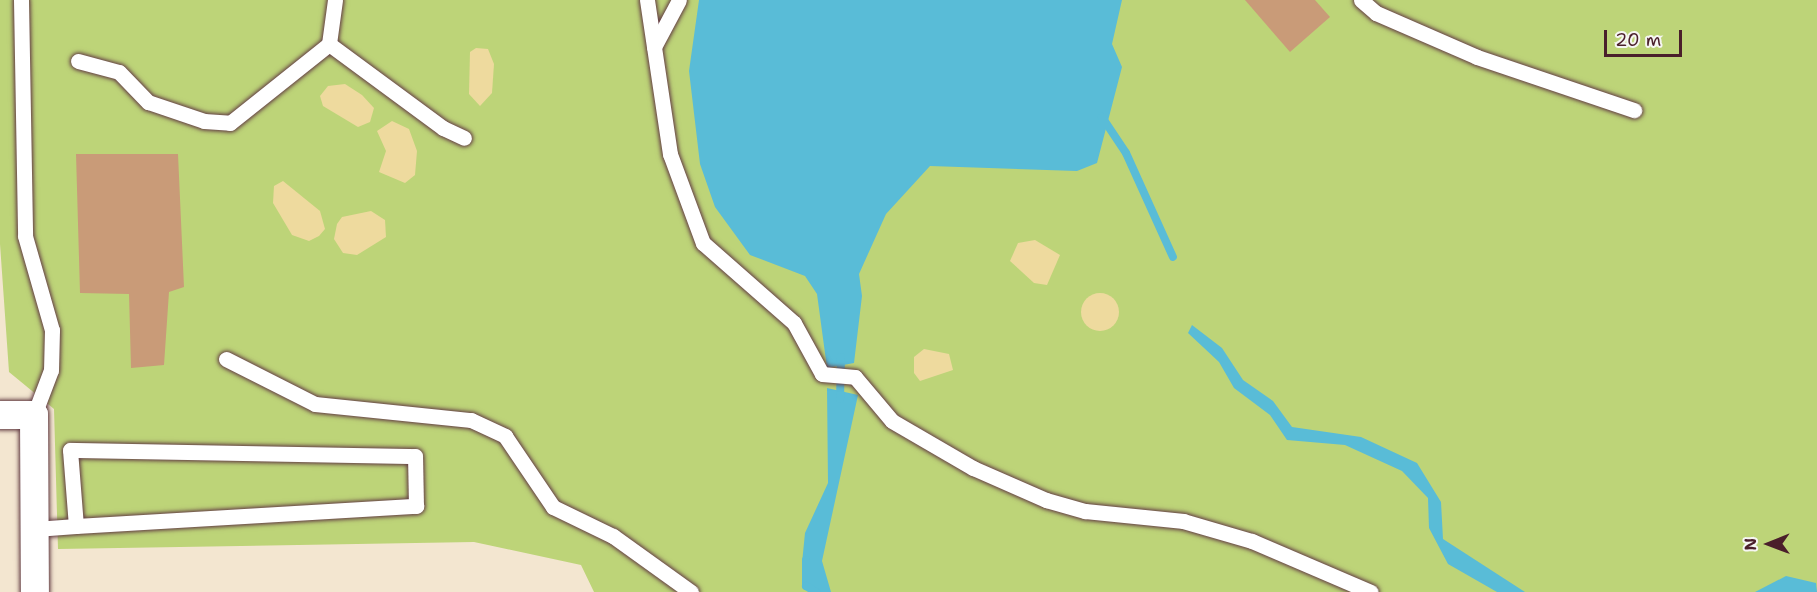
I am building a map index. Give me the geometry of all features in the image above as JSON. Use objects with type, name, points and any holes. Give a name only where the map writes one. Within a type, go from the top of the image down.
[{"type":"street","points":[[0,415],[34,415],[35,592]]},
{"type":"lane","points":[[21,0],[25,236],[52,330],[51,370],[34,415]]},
{"type":"lane","points":[[78,61],[119,72],[148,102],[204,121],[230,123],[329,44],[335,0]]},
{"type":"lane","points":[[647,0],[670,154],[703,243],[794,323],[822,374],[855,377],[892,421],[973,468],[1046,500],[1085,511],[1183,521],[1252,541],[1371,592]]},
{"type":"lane","points":[[654,47],[679,0]]},
{"type":"lane","points":[[1361,0],[1376,14],[1477,57],[1634,110]]},
{"type":"lane","points":[[329,44],[443,128],[464,138]]},
{"type":"lane","points":[[226,359],[315,404],[471,420],[505,436],[553,507],[613,536],[691,592]]},
{"type":"lane","points":[[35,529],[416,506],[415,456],[70,450],[76,526]]},
{"type":"green space","points":[[0,0],[1817,0],[1817,592],[594,592],[581,565],[474,542],[58,549],[54,409],[9,372],[0,244]]},
{"type":"sand","points":[[476,48],[488,49],[494,64],[492,93],[480,106],[469,94],[470,52]]},
{"type":"sand","points":[[345,84],[362,95],[374,108],[370,122],[358,127],[323,106],[320,96],[328,86]]},
{"type":"sand","points":[[392,121],[409,129],[417,151],[415,175],[405,183],[379,172],[386,151],[377,131]]},
{"type":"sand","points":[[283,181],[320,211],[325,229],[319,236],[309,241],[292,235],[273,203],[274,186]]},
{"type":"sand","points":[[371,211],[385,220],[386,237],[357,255],[343,253],[334,239],[337,224],[342,217]]},
{"type":"sand","points":[[1035,240],[1060,255],[1047,285],[1034,283],[1010,261],[1018,243]]},
{"type":"sand","points":[[1100,293],[1107,294],[1113,299],[1118,305],[1118,319],[1113,325],[1107,330],[1100,331],[1093,330],[1087,325],[1082,319],[1081,312],[1082,305],[1087,299],[1093,294]]},
{"type":"sand","points":[[924,349],[949,354],[953,370],[920,381],[914,373],[914,357]]},
{"type":"water","points":[[699,0],[1122,0],[1112,44],[1122,67],[1097,163],[1077,171],[930,166],[886,214],[859,274],[862,296],[854,363],[827,368],[817,294],[805,276],[750,255],[715,207],[700,164],[689,71]]},
{"type":"water","points":[[1192,325],[1222,348],[1243,380],[1273,401],[1292,427],[1361,437],[1417,463],[1441,502],[1443,539],[1525,592],[1497,592],[1448,564],[1429,528],[1428,498],[1402,471],[1345,445],[1287,440],[1270,415],[1234,388],[1219,362],[1188,333]]},
{"type":"water","points":[[827,388],[858,395],[822,561],[831,592],[813,592],[802,563],[805,533],[828,483]]},
{"type":"water","points":[[1786,576],[1816,583],[1817,592],[1755,592]]},
{"type":"building","points":[[1245,0],[1315,0],[1330,17],[1290,52]]},
{"type":"building","points":[[76,154],[178,154],[184,287],[169,292],[164,365],[131,368],[129,294],[80,293]]},
{"type":"waterway","points":[[1102,117],[1126,153],[1173,257]]},
{"type":"waterway","points":[[840,399],[841,357]]},
{"type":"waterway","points":[[806,560],[806,586],[816,592]]}]
